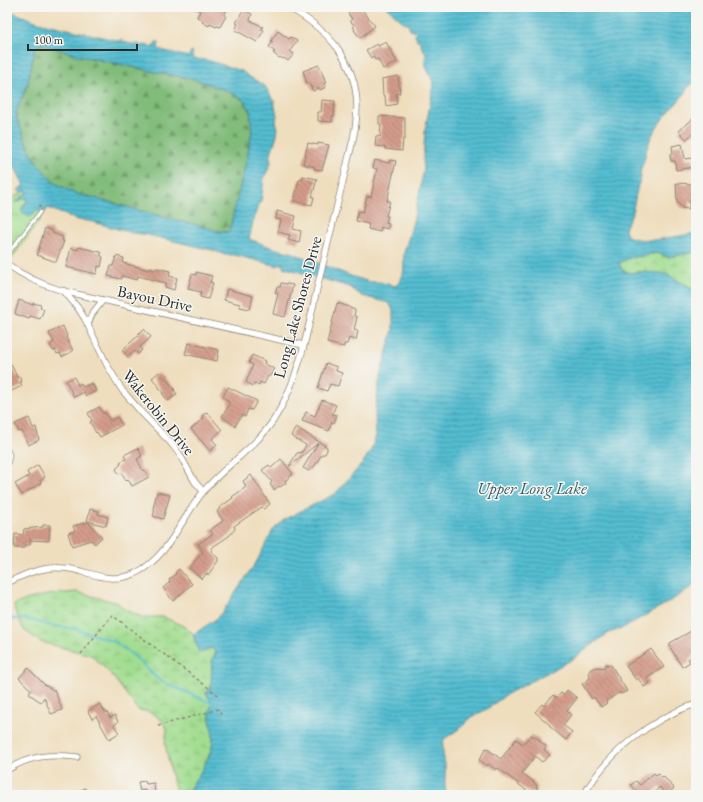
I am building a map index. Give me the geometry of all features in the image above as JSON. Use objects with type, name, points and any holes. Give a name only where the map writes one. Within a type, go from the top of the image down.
[{"type":"street","name":"Long Lake Shores Drive","points":[[7,583],[27,573],[49,568],[68,568],[111,579],[133,574],[148,565],[163,550],[203,492],[255,443],[272,422],[284,402],[303,345],[352,143],[356,118],[356,98],[348,66],[333,42],[323,31],[311,21],[288,7]]},
{"type":"street","name":"Bayou Drive","points":[[7,264],[28,278],[63,291],[303,345]]},
{"type":"street","name":"Wakerobin Drive","points":[[63,291],[78,308],[88,324],[107,365],[122,390],[141,412],[172,443],[195,482],[203,492]]},
{"type":"street","points":[[88,324],[92,314],[103,300]]},
{"type":"street","points":[[7,451],[9,455],[7,463]]},
{"type":"street","points":[[584,795],[604,765],[627,743],[666,717],[696,704]]},
{"type":"street","points":[[7,770],[20,762],[38,756],[47,755],[77,757]]},
{"type":"lane","points":[[7,255],[38,211]]},
{"type":"path","points":[[38,211],[43,202]]},
{"type":"path","points":[[81,654],[112,615],[218,695]]},
{"type":"path","points":[[158,726],[219,709],[221,714]]},
{"type":"green space","points":[[42,44],[77,55],[194,79],[228,91],[244,100],[250,110],[252,131],[229,232],[217,231],[76,194],[53,182],[38,164],[28,147],[16,113],[27,86],[35,49]]},
{"type":"green space","points":[[25,190],[27,193],[15,202],[27,197],[27,201],[22,208],[33,214],[37,209],[42,213],[48,208],[10,261],[7,258],[7,202]]},
{"type":"green space","points":[[696,252],[696,290],[674,279],[670,275],[659,273],[629,273],[622,270],[618,263],[629,258],[657,253],[668,257]]},
{"type":"green space","points":[[77,592],[118,603],[125,610],[142,617],[164,617],[183,626],[194,634],[194,638],[201,653],[211,648],[215,651],[215,657],[212,659],[211,687],[206,693],[212,703],[212,748],[203,769],[185,795],[179,795],[172,778],[165,743],[167,729],[161,721],[151,713],[138,710],[111,674],[91,655],[41,642],[24,630],[15,611],[14,605],[29,599]]},
{"type":"water","name":"Upper Long Lake","points":[[387,7],[696,7],[696,81],[686,89],[687,91],[660,122],[651,138],[641,169],[641,178],[632,213],[625,229],[627,236],[643,240],[661,239],[696,233],[696,252],[668,257],[657,253],[630,258],[619,263],[622,270],[629,273],[659,273],[670,275],[674,279],[696,290],[696,584],[669,602],[621,629],[608,633],[573,659],[507,694],[487,709],[472,717],[459,729],[444,739],[443,749],[445,788],[447,795],[185,795],[207,761],[213,740],[210,717],[210,708],[212,703],[206,693],[211,687],[212,658],[215,657],[215,651],[211,648],[199,653],[194,634],[216,619],[224,610],[257,561],[273,530],[285,519],[335,494],[362,464],[371,450],[376,436],[375,412],[380,376],[393,330],[393,310],[389,303],[362,296],[350,287],[283,267],[283,264],[279,264],[278,266],[235,255],[225,255],[212,250],[144,234],[133,233],[89,221],[77,220],[48,208],[42,213],[37,210],[30,217],[24,215],[21,210],[27,201],[27,197],[15,203],[27,193],[27,191],[25,190],[21,193],[18,190],[24,185],[7,154],[7,39],[12,37],[12,34],[7,30],[7,10],[38,22],[119,41],[122,39],[123,42],[135,45],[138,43],[140,46],[145,45],[153,47],[156,42],[159,42],[158,49],[188,57],[191,51],[193,52],[192,56],[195,59],[207,60],[242,71],[265,86],[273,100],[275,100],[274,102],[277,115],[276,121],[278,128],[270,156],[271,163],[264,178],[261,201],[255,214],[249,239],[276,249],[290,252],[351,276],[370,282],[379,282],[395,286],[402,278],[404,252],[414,219],[420,188],[424,167],[425,130],[433,89],[433,82],[425,64],[426,53],[422,48],[420,41],[417,40],[415,35],[416,32],[410,30],[408,23],[403,22]],"holes":[[[42,44],[77,55],[194,79],[228,91],[244,100],[250,110],[252,131],[229,232],[217,231],[76,194],[53,182],[38,164],[28,147],[16,113],[28,82],[35,49],[38,46]]]},
{"type":"building","points":[[191,7],[228,7],[224,15],[226,16],[220,27],[216,27],[210,24],[209,26],[202,22],[203,20],[197,17],[200,11]]},
{"type":"building","points":[[355,7],[360,7],[375,26],[360,38],[354,30],[355,29],[353,27],[355,26],[350,21],[352,19],[348,13]]},
{"type":"building","points":[[243,10],[252,14],[250,20],[263,27],[261,29],[264,30],[257,42],[235,30],[238,24],[236,23]]},
{"type":"building","points":[[278,31],[289,39],[291,37],[297,41],[290,51],[294,54],[288,61],[284,58],[279,58],[269,47]]},
{"type":"building","points":[[386,42],[397,62],[383,69],[378,59],[375,60],[373,56],[371,58],[366,50],[377,44],[378,46]]},
{"type":"building","points":[[319,65],[326,82],[324,83],[326,87],[313,91],[309,83],[307,83],[303,71]]},
{"type":"building","points":[[398,76],[400,93],[396,94],[397,104],[386,106],[385,96],[383,96],[382,79]]},
{"type":"building","points":[[322,100],[335,101],[332,122],[318,121],[318,112],[321,112]]},
{"type":"building","points":[[379,116],[405,118],[405,139],[403,139],[402,151],[375,146],[376,136],[380,137],[381,124],[379,124]]},
{"type":"building","points":[[696,116],[696,132],[686,139],[679,131]]},
{"type":"building","points":[[308,143],[329,145],[322,170],[314,169],[315,167],[303,164]]},
{"type":"building","points":[[682,144],[685,159],[693,158],[694,167],[676,170],[675,161],[671,161],[670,154],[673,154],[672,146]]},
{"type":"building","points":[[375,160],[389,163],[390,160],[396,161],[387,201],[390,201],[386,216],[388,216],[386,223],[389,224],[387,229],[381,227],[380,232],[368,229],[369,224],[356,221],[358,211],[363,212],[367,196],[371,197],[377,169],[373,168]]},
{"type":"building","points":[[303,176],[317,179],[312,197],[314,197],[312,205],[294,201],[299,180],[302,180]]},
{"type":"building","points":[[676,183],[694,184],[694,188],[696,188],[696,201],[689,201],[689,209],[682,208],[677,202]]},
{"type":"building","points":[[277,211],[296,216],[293,229],[301,231],[299,243],[288,240],[290,235],[278,232],[281,220],[276,219]]},
{"type":"building","points":[[45,228],[53,231],[52,233],[63,237],[62,241],[64,241],[56,262],[37,255]]},
{"type":"building","points":[[78,247],[101,252],[101,256],[103,257],[101,267],[98,266],[97,274],[66,267],[71,248],[78,250]]},
{"type":"building","points":[[116,256],[124,258],[123,263],[149,270],[150,268],[155,270],[156,268],[170,271],[169,276],[177,278],[174,290],[165,287],[166,283],[138,276],[137,280],[122,276],[121,279],[108,276]]},
{"type":"building","points":[[196,272],[212,276],[210,282],[213,283],[208,299],[200,297],[201,292],[188,289],[192,274],[196,275]]},
{"type":"building","points":[[281,283],[293,285],[285,317],[273,314],[278,293],[275,293],[277,287],[280,287]]},
{"type":"building","points":[[227,289],[253,296],[250,309],[240,307],[240,304],[224,300]]},
{"type":"building","points":[[19,300],[33,305],[33,303],[41,305],[40,307],[44,309],[40,319],[30,316],[29,319],[15,314]]},
{"type":"building","points":[[337,303],[355,310],[354,316],[357,317],[354,330],[358,331],[356,340],[349,338],[347,344],[344,344],[344,347],[327,343]]},
{"type":"building","points":[[63,326],[67,336],[66,337],[73,351],[62,357],[60,353],[57,354],[55,350],[53,351],[50,345],[54,342],[49,333]]},
{"type":"building","points":[[144,329],[151,337],[140,347],[142,350],[138,354],[135,351],[128,357],[122,350]]},
{"type":"building","points":[[188,343],[219,350],[217,361],[185,354]]},
{"type":"building","points":[[252,355],[265,361],[264,363],[274,369],[264,384],[260,382],[259,385],[254,383],[253,386],[246,382],[253,365],[249,363]]},
{"type":"building","points":[[326,363],[337,367],[336,371],[342,373],[338,386],[330,384],[327,391],[318,388]]},
{"type":"building","points":[[11,364],[17,377],[19,376],[22,382],[20,382],[22,386],[7,393],[7,366]]},
{"type":"building","points":[[159,372],[175,389],[174,390],[177,394],[168,401],[152,378]]},
{"type":"building","points":[[74,377],[78,385],[81,383],[83,387],[92,383],[96,391],[86,396],[84,392],[74,397],[66,381]]},
{"type":"building","points":[[228,387],[257,401],[252,410],[248,409],[245,417],[242,415],[235,426],[222,416],[229,406],[228,401],[223,397]]},
{"type":"building","points":[[322,400],[336,405],[332,414],[337,415],[334,423],[332,422],[329,431],[302,421],[306,412],[315,416]]},
{"type":"building","points":[[99,407],[103,414],[105,412],[110,421],[117,417],[122,425],[100,437],[90,422],[92,421],[88,413]]},
{"type":"building","points":[[207,412],[222,430],[212,439],[217,445],[210,451],[191,429],[204,418],[202,416]]},
{"type":"building","points":[[29,418],[33,428],[36,427],[39,440],[28,445],[22,431],[19,432],[15,424]]},
{"type":"building","points":[[296,427],[327,447],[325,454],[322,454],[314,467],[312,467],[309,471],[303,468],[318,443],[289,466],[297,453],[302,452],[306,445],[291,436]]},
{"type":"building","points":[[138,448],[142,456],[137,459],[143,471],[145,470],[149,477],[132,486],[128,479],[126,481],[122,473],[119,474],[116,469],[121,464],[120,462],[126,459],[124,455]]},
{"type":"building","points":[[281,459],[293,474],[285,481],[286,483],[274,490],[270,484],[272,482],[262,470],[269,465],[271,468]]},
{"type":"building","points":[[38,465],[45,477],[40,481],[41,483],[22,495],[15,484],[29,476],[27,472]]},
{"type":"building","points":[[251,475],[270,504],[264,509],[262,507],[234,526],[235,529],[229,536],[211,548],[211,551],[218,558],[218,561],[208,575],[207,573],[202,579],[189,568],[203,552],[198,544],[213,534],[210,530],[223,521],[217,511],[233,498],[232,497],[246,487],[243,481]]},
{"type":"building","points":[[157,492],[170,495],[163,519],[153,516]]},
{"type":"building","points":[[90,509],[99,511],[98,514],[108,517],[106,526],[87,521]]},
{"type":"building","points":[[88,522],[102,537],[95,544],[91,540],[72,546],[68,533],[75,531],[73,526]]},
{"type":"building","points":[[43,525],[50,525],[49,541],[30,540],[30,545],[25,545],[25,548],[14,548],[15,534],[23,535],[24,529],[43,527]]},
{"type":"building","points":[[179,569],[192,584],[173,601],[163,588],[170,582],[169,580]]},
{"type":"building","points":[[693,630],[696,636],[696,654],[688,659],[690,662],[682,667],[670,647],[670,643]]},
{"type":"building","points":[[651,649],[664,667],[647,678],[650,683],[644,687],[638,678],[636,680],[626,666]]},
{"type":"building","points":[[606,664],[611,665],[627,691],[621,694],[620,692],[606,701],[607,703],[601,707],[594,697],[592,699],[582,684],[590,678],[589,671],[593,668],[604,668]]},
{"type":"building","points":[[28,668],[45,685],[55,691],[62,710],[51,714],[44,697],[41,702],[29,694],[31,690],[19,678]]},
{"type":"building","points":[[567,690],[577,698],[567,711],[571,715],[563,725],[572,732],[566,740],[535,712],[542,704],[544,706],[553,695],[556,698],[561,693],[564,695]]},
{"type":"building","points":[[100,704],[110,718],[115,715],[118,722],[114,725],[119,733],[109,739],[96,716],[92,719],[88,711]]},
{"type":"building","points":[[531,735],[540,740],[539,741],[546,746],[544,750],[550,755],[542,762],[535,756],[522,773],[534,782],[538,788],[531,794],[498,768],[496,770],[479,760],[486,748],[501,759],[516,739],[523,744]]},
{"type":"building","points":[[654,773],[656,775],[658,773],[662,777],[663,776],[674,788],[667,795],[660,787],[651,795],[641,795],[631,785],[636,781],[640,785]]},
{"type":"building","points":[[145,781],[146,784],[154,783],[155,795],[146,795],[145,790],[140,791],[138,782]]},
{"type":"building","points":[[85,788],[89,795],[71,795]]},
{"type":"waterway","points":[[7,617],[14,619],[27,619],[48,625],[76,629],[113,641],[133,655],[160,681],[212,703]]}]
